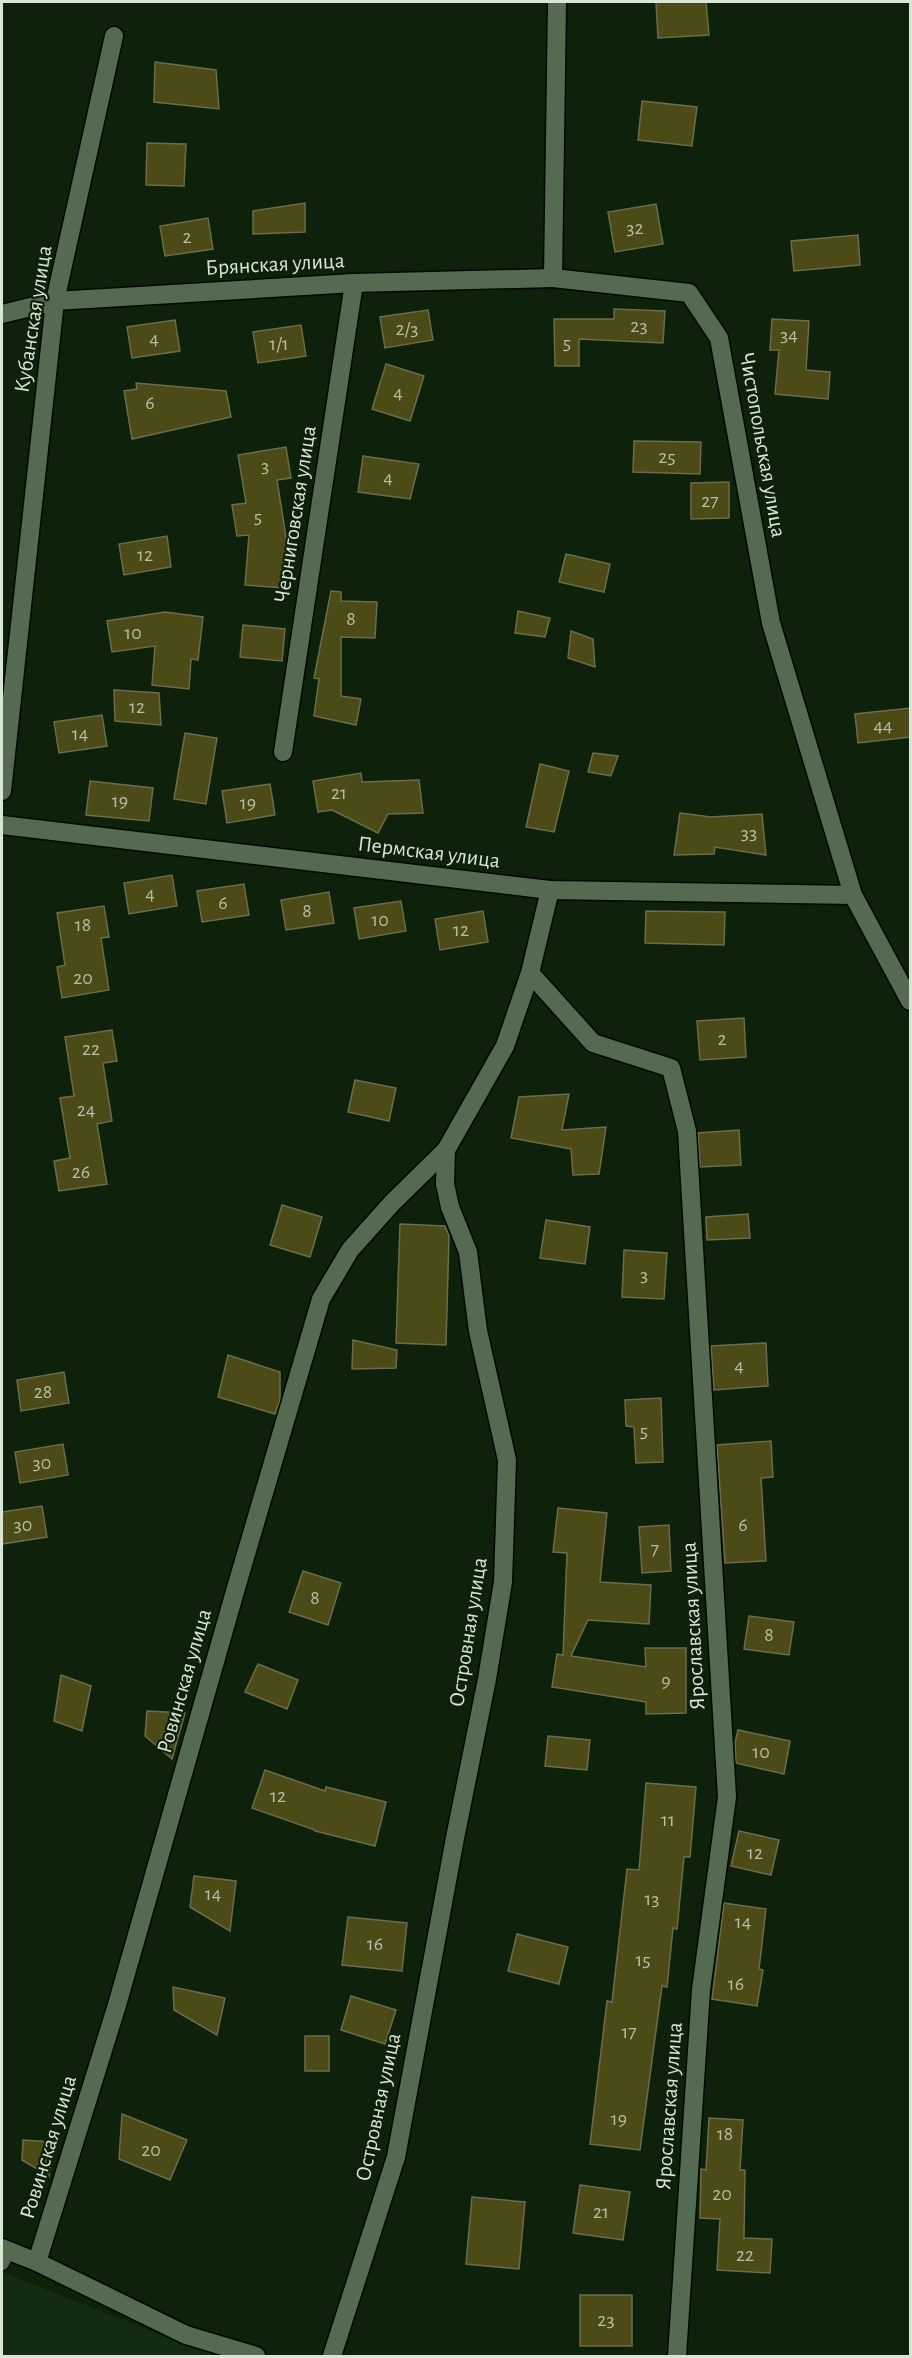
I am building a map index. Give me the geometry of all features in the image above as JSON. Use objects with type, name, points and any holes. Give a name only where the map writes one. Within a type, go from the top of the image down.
[{"type":"street","points":[[553,278],[557,2]]},
{"type":"street","name":"Кубанская улица","points":[[2,791],[55,301],[114,36]]},
{"type":"street","name":"Брянская улица","points":[[2,314],[55,301],[354,283],[553,278]]},
{"type":"street","name":"Чистопольская улица","points":[[553,278],[689,293],[719,338],[771,623],[853,895],[910,1001]]},
{"type":"street","name":"Черниговская улица","points":[[283,752],[354,283]]},
{"type":"street","name":"Пермская улица","points":[[2,825],[550,890],[853,895]]},
{"type":"street","name":"Островная улица","points":[[332,2356],[396,2157],[454,1838],[487,1678],[503,1582],[507,1460],[478,1331],[468,1252],[450,1207],[445,1184],[446,1150],[505,1046],[530,973],[550,890]]},
{"type":"street","name":"Ярославская улица","points":[[530,973],[593,1043],[671,1068],[687,1131],[727,1797],[701,1989],[677,2356]]},
{"type":"street","name":"Ровинская улица","points":[[37,2262],[117,2006],[239,1576],[321,1299],[350,1250],[392,1203],[446,1150]]},
{"type":"street","points":[[4,2254],[37,2262],[186,2335],[256,2356]]},
{"type":"shaded area","points":[[2,2272],[215,2356],[2,2356]]},
{"type":"building","points":[[656,2],[706,2],[709,35],[658,38]]},
{"type":"building","points":[[155,62],[216,70],[219,109],[154,102]]},
{"type":"building","points":[[642,101],[697,107],[692,146],[638,140]]},
{"type":"building","points":[[147,143],[186,144],[184,186],[146,185]]},
{"type":"building","points":[[305,203],[305,232],[253,234],[253,211]]},
{"type":"building","points":[[656,204],[663,244],[615,252],[608,212]]},
{"type":"building","points":[[208,218],[213,249],[165,256],[160,226]]},
{"type":"building","points":[[858,235],[860,265],[794,271],[791,241]]},
{"type":"building","points":[[614,309],[665,311],[663,343],[579,339],[579,366],[555,366],[554,319],[614,319]]},
{"type":"building","points":[[428,310],[433,340],[385,348],[380,317]]},
{"type":"building","points":[[772,319],[809,321],[806,370],[830,372],[828,399],[775,394],[779,350],[770,350]]},
{"type":"building","points":[[175,320],[180,351],[132,358],[127,327]]},
{"type":"building","points":[[301,325],[306,356],[258,363],[253,332]]},
{"type":"building","points":[[386,364],[424,376],[410,421],[372,409]]},
{"type":"building","points":[[136,383],[226,391],[231,417],[132,439],[124,391],[137,389]]},
{"type":"building","points":[[634,441],[701,442],[700,474],[633,472]]},
{"type":"building","points":[[286,447],[291,478],[277,480],[286,537],[284,588],[245,585],[249,535],[237,536],[232,505],[246,503],[238,455]]},
{"type":"building","points":[[363,456],[419,464],[410,499],[358,492]]},
{"type":"building","points":[[729,482],[729,518],[691,519],[691,483]]},
{"type":"building","points":[[167,536],[171,567],[124,575],[119,544]]},
{"type":"building","points":[[566,554],[610,564],[604,592],[559,582]]},
{"type":"building","points":[[331,591],[341,592],[341,601],[377,602],[375,638],[341,637],[341,696],[361,699],[356,725],[314,716],[319,679],[314,678]]},
{"type":"building","points":[[518,611],[550,618],[545,637],[515,633]]},
{"type":"building","points":[[165,612],[203,617],[198,660],[191,659],[189,689],[152,685],[155,646],[112,652],[107,621]]},
{"type":"building","points":[[243,625],[285,629],[282,661],[240,657]]},
{"type":"building","points":[[571,631],[593,639],[595,667],[568,658]]},
{"type":"building","points":[[114,690],[159,693],[161,725],[115,721]]},
{"type":"building","points":[[910,708],[910,737],[858,743],[855,714]]},
{"type":"building","points":[[102,715],[107,746],[59,753],[54,722]]},
{"type":"building","points":[[185,733],[217,738],[206,804],[174,799]]},
{"type":"building","points":[[593,753],[618,756],[611,776],[588,772]]},
{"type":"building","points":[[540,764],[569,771],[554,832],[526,827]]},
{"type":"building","points":[[361,773],[362,782],[419,780],[423,813],[388,814],[378,833],[332,810],[318,812],[313,781]]},
{"type":"building","points":[[90,781],[153,788],[149,821],[86,815]]},
{"type":"building","points":[[270,784],[275,815],[227,823],[222,791]]},
{"type":"building","points":[[680,813],[711,817],[762,814],[766,855],[715,847],[714,854],[674,855]]},
{"type":"building","points":[[172,875],[177,906],[129,914],[124,883]]},
{"type":"building","points":[[244,884],[249,915],[202,922],[197,891]]},
{"type":"building","points":[[329,892],[334,923],[286,930],[281,900]]},
{"type":"building","points":[[401,901],[406,931],[359,939],[354,908]]},
{"type":"building","points":[[104,906],[109,937],[101,938],[109,990],[62,998],[57,967],[65,965],[57,913]]},
{"type":"building","points":[[483,911],[488,942],[440,950],[435,919]]},
{"type":"building","points":[[646,911],[725,912],[724,945],[645,943]]},
{"type":"building","points":[[744,1018],[746,1057],[700,1060],[697,1021]]},
{"type":"building","points":[[112,1030],[117,1061],[103,1063],[112,1121],[97,1124],[107,1184],[59,1191],[54,1161],[70,1158],[60,1098],[74,1096],[65,1037]]},
{"type":"building","points":[[355,1080],[396,1088],[389,1121],[348,1112]]},
{"type":"building","points":[[569,1094],[562,1130],[606,1127],[599,1174],[573,1175],[571,1149],[511,1138],[519,1097]]},
{"type":"building","points":[[739,1130],[741,1165],[700,1167],[698,1133]]},
{"type":"building","points":[[282,1205],[322,1217],[310,1257],[270,1245]]},
{"type":"building","points":[[748,1214],[750,1238],[707,1240],[706,1217]]},
{"type":"building","points":[[546,1220],[590,1227],[585,1264],[540,1258]]},
{"type":"building","points":[[400,1224],[445,1226],[449,1236],[446,1345],[396,1343]]},
{"type":"building","points":[[624,1250],[667,1253],[664,1299],[622,1297]]},
{"type":"building","points":[[353,1340],[397,1350],[396,1368],[352,1369]]},
{"type":"building","points":[[766,1343],[768,1386],[714,1390],[711,1346]]},
{"type":"building","points":[[228,1355],[280,1372],[280,1400],[275,1414],[218,1397]]},
{"type":"building","points":[[64,1372],[69,1403],[21,1411],[17,1380]]},
{"type":"building","points":[[661,1398],[663,1462],[636,1463],[634,1427],[626,1426],[625,1400]]},
{"type":"building","points":[[771,1441],[773,1477],[761,1478],[766,1561],[725,1563],[717,1445]]},
{"type":"building","points":[[63,1444],[68,1475],[20,1483],[15,1452]]},
{"type":"building","points":[[42,1506],[47,1537],[2,1544],[2,1512]]},
{"type":"building","points":[[558,1508],[607,1513],[600,1582],[651,1585],[649,1624],[588,1620],[571,1656],[646,1667],[645,1648],[686,1648],[686,1713],[646,1714],[646,1702],[552,1687],[557,1654],[563,1655],[567,1553],[553,1552]]},
{"type":"building","points":[[669,1525],[671,1571],[642,1573],[639,1527]]},
{"type":"building","points":[[303,1571],[341,1583],[328,1625],[289,1612]]},
{"type":"building","points":[[749,1616],[794,1622],[789,1655],[744,1649]]},
{"type":"building","points":[[258,1664],[298,1680],[287,1709],[245,1692]]},
{"type":"building","points":[[61,1675],[91,1686],[82,1731],[54,1721]]},
{"type":"building","points":[[147,1711],[185,1713],[172,1759],[145,1736]]},
{"type":"building","points":[[738,1730],[790,1741],[784,1774],[736,1763],[735,1743]]},
{"type":"building","points":[[548,1736],[590,1740],[587,1770],[545,1766]]},
{"type":"building","points":[[265,1770],[325,1791],[326,1787],[386,1802],[375,1846],[315,1831],[252,1808]]},
{"type":"building","points":[[646,1783],[696,1787],[690,1857],[684,1857],[677,1929],[673,1928],[667,1987],[662,1986],[640,2150],[590,2144],[607,2001],[612,2002],[627,1869],[639,1870]]},
{"type":"building","points":[[739,1831],[779,1840],[771,1875],[731,1866]]},
{"type":"building","points":[[194,1876],[236,1881],[230,1931],[190,1907]]},
{"type":"building","points":[[724,1903],[766,1909],[759,1969],[763,1970],[757,2006],[712,1999]]},
{"type":"building","points":[[348,1917],[407,1923],[402,1971],[342,1965]]},
{"type":"building","points":[[517,1934],[568,1947],[559,1984],[508,1971]]},
{"type":"building","points":[[173,1987],[225,1998],[217,2035],[174,2010]]},
{"type":"building","points":[[351,1996],[396,2010],[385,2044],[341,2030]]},
{"type":"building","points":[[305,2036],[329,2036],[329,2071],[305,2071]]},
{"type":"building","points":[[122,2114],[187,2140],[170,2180],[119,2159]]},
{"type":"building","points":[[709,2118],[743,2120],[740,2170],[745,2170],[744,2238],[772,2239],[770,2273],[717,2270],[720,2219],[700,2218],[701,2169],[706,2170]]},
{"type":"building","points":[[23,2140],[52,2142],[49,2176],[22,2160]]},
{"type":"building","points":[[580,2185],[630,2192],[623,2240],[573,2233]]},
{"type":"building","points":[[472,2197],[525,2202],[519,2269],[466,2264]]},
{"type":"building","points":[[580,2295],[632,2295],[632,2346],[580,2346]]}]
